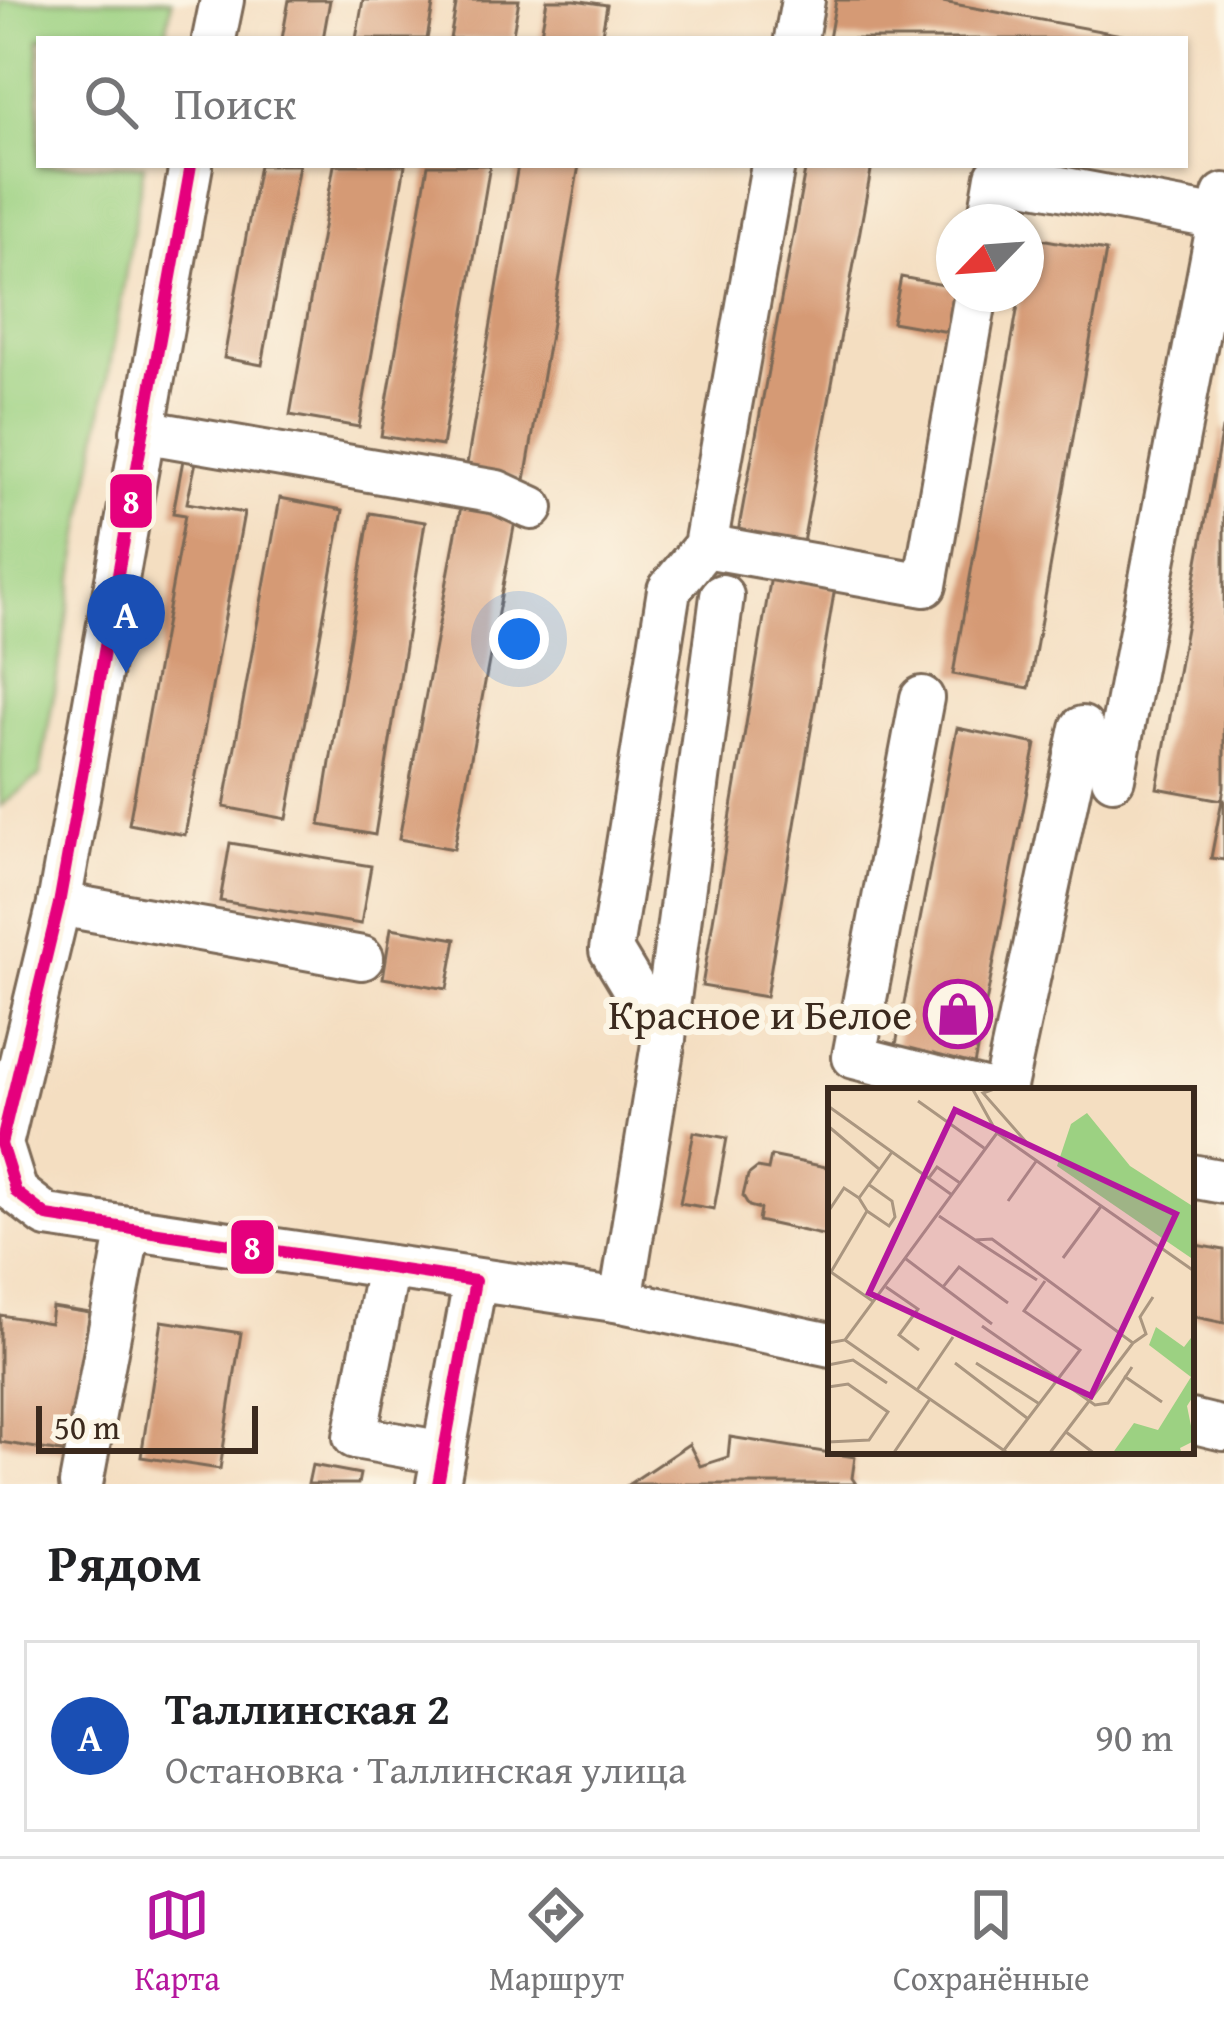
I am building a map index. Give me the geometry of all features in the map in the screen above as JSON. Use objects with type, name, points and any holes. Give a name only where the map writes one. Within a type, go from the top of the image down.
[{"type":"street","points":[[215,36],[222,0]]},
{"type":"street","points":[[797,36],[803,0]]},
{"type":"street","points":[[190,168],[59,904],[1,1144],[8,1203],[47,1216],[621,1301],[828,1344]]},
{"type":"street","points":[[664,1038],[611,950],[669,590],[705,546],[772,168]]},
{"type":"street","points":[[992,204],[997,176],[1223,210],[1113,778]]},
{"type":"street","points":[[705,546],[925,585],[973,312]]},
{"type":"street","points":[[142,431],[497,492],[532,508]]},
{"type":"street","points":[[621,1301],[664,1038],[722,596]]},
{"type":"street","points":[[922,698],[854,1058],[976,1088]]},
{"type":"street","points":[[1005,1088],[1082,728]]},
{"type":"street","points":[[59,904],[362,958]]},
{"type":"street","points":[[1194,1177],[1224,1182]]},
{"type":"street","points":[[81,1484],[129,1228]]},
{"type":"street","points":[[388,1267],[355,1437],[441,1468],[475,1281]]},
{"type":"street","points":[[1194,1422],[1224,1429]]},
{"type":"green space","points":[[0,0],[172,0],[166,36],[36,36],[36,168],[143,168],[40,776],[0,806]]},
{"type":"building","points":[[289,0],[330,0],[324,36],[283,36]]},
{"type":"building","points":[[363,0],[434,0],[428,36],[357,36]]},
{"type":"building","points":[[457,0],[519,0],[513,36],[451,36]]},
{"type":"building","points":[[547,0],[607,5],[602,36],[541,36]]},
{"type":"building","points":[[836,0],[932,0],[1128,36],[830,36]]},
{"type":"building","points":[[258,168],[298,168],[262,365],[224,358]]},
{"type":"building","points":[[333,168],[404,168],[359,427],[290,415]]},
{"type":"building","points":[[427,168],[489,168],[442,446],[381,436]]},
{"type":"building","points":[[517,168],[578,168],[525,480],[466,470]]},
{"type":"building","points":[[805,168],[871,168],[802,548],[737,538]]},
{"type":"building","points":[[1044,240],[1106,251],[1029,688],[953,674],[1017,312],[1044,312]]},
{"type":"building","points":[[901,277],[936,284],[936,312],[958,312],[954,333],[892,322]]},
{"type":"building","points":[[1222,429],[1224,787],[1222,800],[1157,788]]},
{"type":"building","points":[[183,460],[196,462],[187,503],[244,513],[185,835],[129,824],[185,515],[173,513]]},
{"type":"building","points":[[280,498],[343,510],[287,819],[224,807]]},
{"type":"building","points":[[461,506],[516,516],[454,849],[399,839]]},
{"type":"building","points":[[370,513],[425,522],[375,835],[320,825]]},
{"type":"building","points":[[771,576],[835,587],[766,997],[702,986]]},
{"type":"building","points":[[957,728],[1036,744],[974,1065],[895,1050]]},
{"type":"building","points":[[1224,800],[1224,860],[1211,858]]},
{"type":"building","points":[[230,843],[371,866],[361,924],[220,901]]},
{"type":"building","points":[[391,928],[456,939],[447,989],[383,978]]},
{"type":"building","points":[[694,1132],[727,1138],[714,1209],[680,1203]]},
{"type":"building","points":[[771,1156],[828,1167],[827,1236],[758,1221],[760,1209],[749,1206],[743,1196],[748,1175],[757,1168],[768,1170]]},
{"type":"building","points":[[1194,1245],[1224,1250],[1224,1323],[1194,1317]]},
{"type":"building","points":[[52,1307],[90,1313],[67,1453],[0,1442],[0,1315],[50,1323]]},
{"type":"building","points":[[162,1321],[241,1333],[220,1469],[141,1457]]},
{"type":"building","points":[[730,1437],[855,1457],[852,1478],[856,1484],[629,1484],[689,1444],[700,1466],[728,1457]]},
{"type":"building","points":[[312,1465],[360,1474],[358,1484],[308,1484]]},
{"type":"transit line","name":"8","points":[[190,168],[59,904],[1,1144],[16,1192],[47,1216],[475,1281],[438,1484]]},
{"type":"place","name":"Таллинская 2","points":[[126,673]]},
{"type":"place","name":"Красное и Белое","points":[[958,1014]]}]
